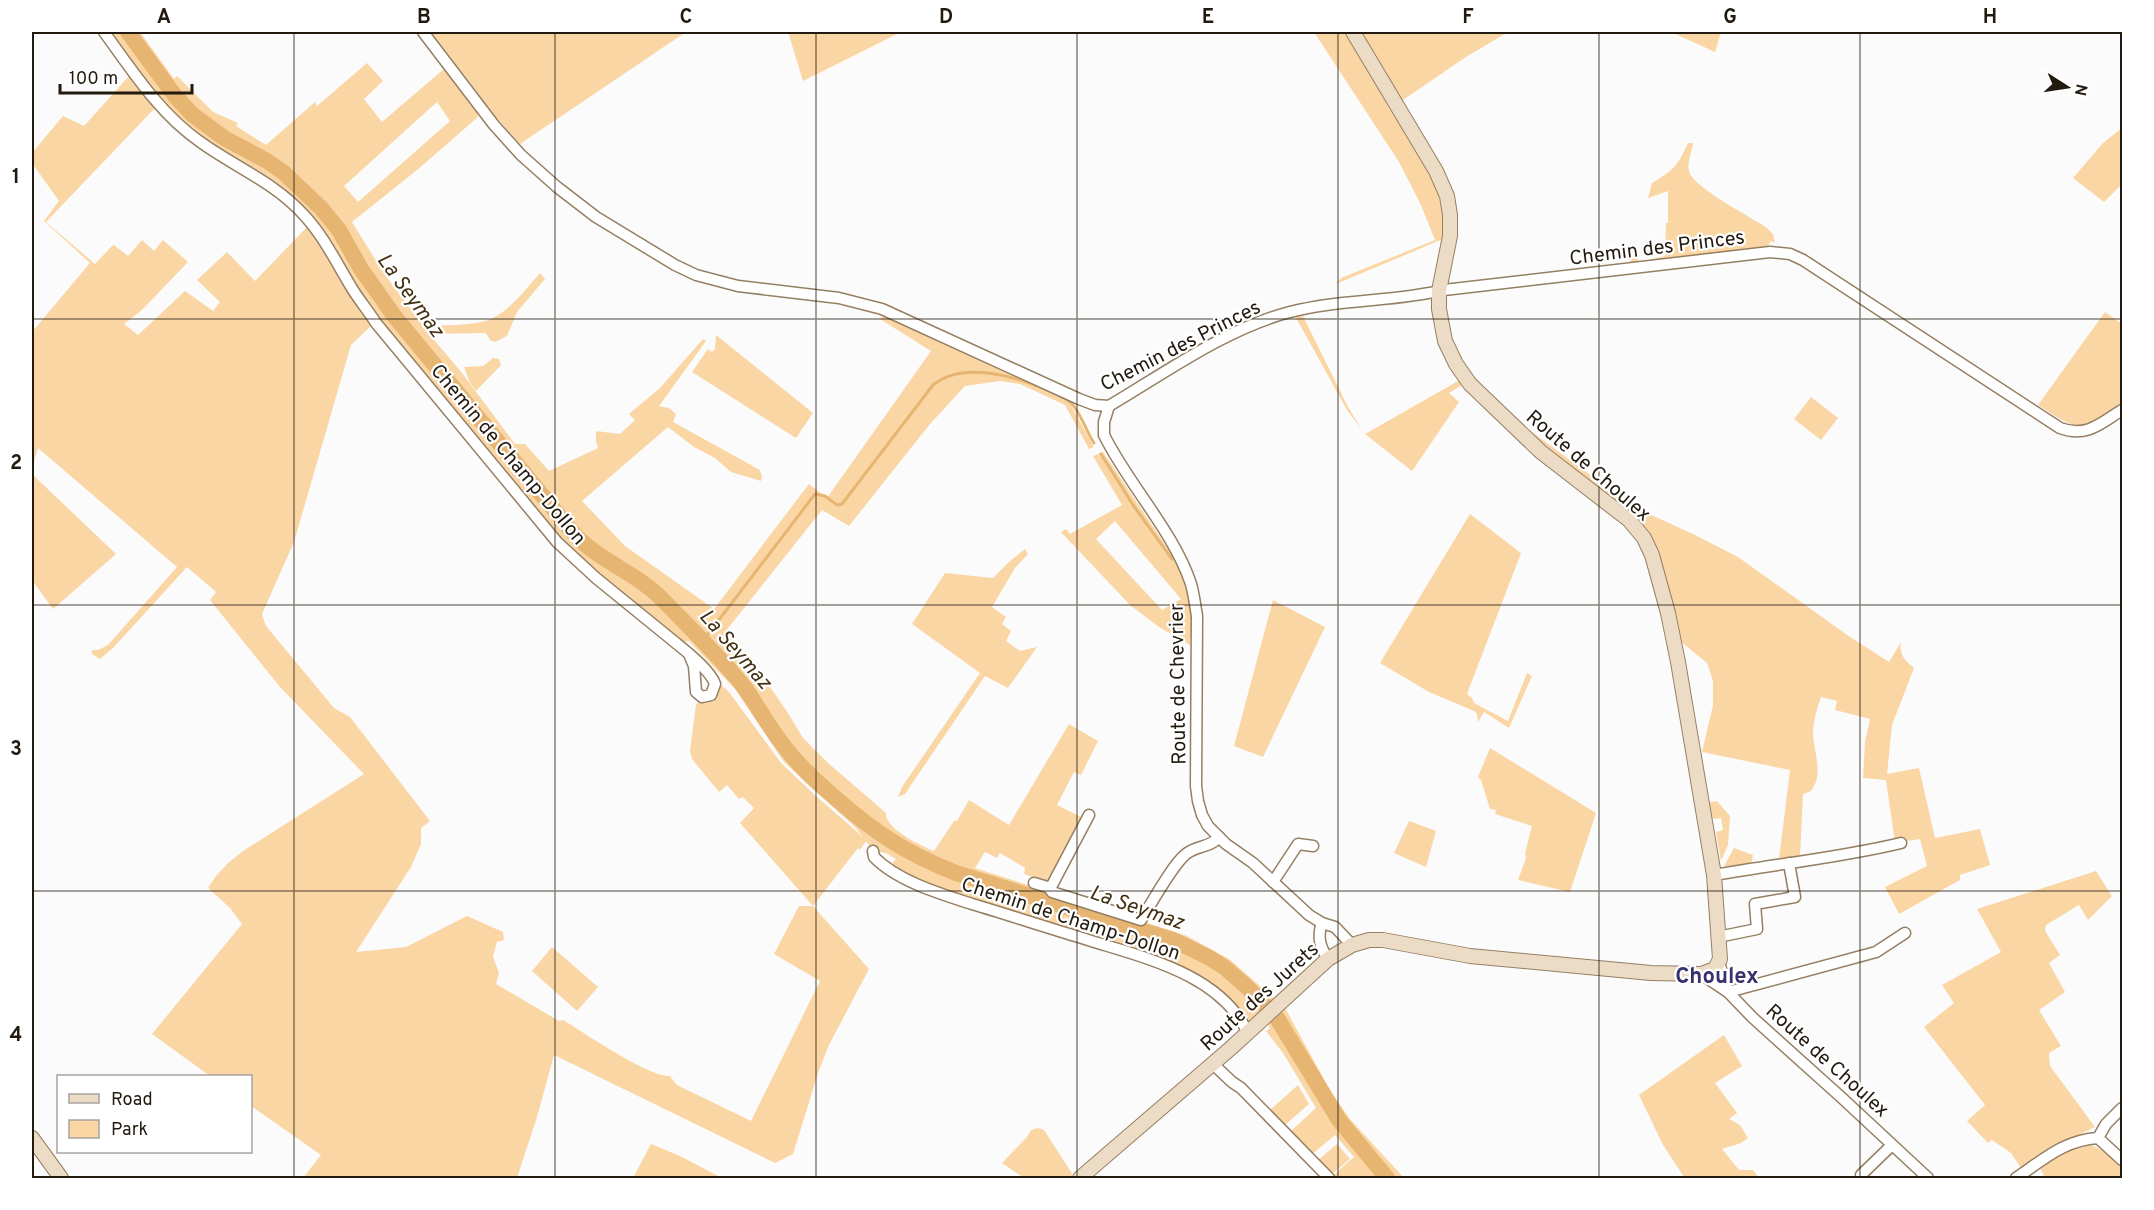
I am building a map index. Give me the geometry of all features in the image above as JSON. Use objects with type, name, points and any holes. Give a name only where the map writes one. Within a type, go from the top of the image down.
[{"type":"street","name":"Chemin de Champ-Dollon","points":[[104,32],[155,100],[184,129],[197,140],[283,195],[304,215],[322,238],[354,292],[376,323],[557,542],[578,564],[689,654],[712,676],[715,688],[711,695],[702,697],[696,692],[694,666],[689,654]]},
{"type":"street","name":"Chemin des Princes","points":[[423,32],[521,155],[596,217],[675,265],[696,275],[738,286],[830,296],[882,309],[1086,403],[1109,406],[1215,344],[1255,324],[1283,314],[1319,306],[1784,252],[1803,260],[2060,428],[2073,432],[2085,431],[2122,410]]},
{"type":"street","name":"Route de Choulex","points":[[1353,32],[1436,171],[1446,194],[1450,215],[1449,236],[1439,291],[1439,309],[1445,341],[1456,364],[1465,377],[1550,459],[1629,520],[1640,532],[1649,548],[1668,613],[1678,662],[1714,875],[1718,937],[1712,968],[1728,992],[1753,1018],[1928,1179]]},
{"type":"street","name":"Route de Chevrier","points":[[1109,406],[1103,426],[1104,435],[1174,548],[1191,584],[1197,616],[1197,801],[1202,815],[1208,826],[1219,837],[1253,863],[1309,915],[1322,923],[1335,927],[1352,945]]},
{"type":"street","points":[[1051,888],[1089,815]]},
{"type":"street","points":[[1034,883],[1051,888],[1052,892],[1141,920],[1183,856],[1195,849],[1214,844],[1219,837]]},
{"type":"street","points":[[1714,875],[1831,858],[1901,843]]},
{"type":"street","points":[[1273,882],[1298,844],[1313,846]]},
{"type":"street","name":"Chemin de Champ-Dollon","points":[[873,851],[874,857],[889,870],[940,893],[1174,969],[1215,994],[1231,1007],[1248,1033]]},
{"type":"street","points":[[1718,937],[1757,929],[1755,904],[1795,897],[1790,863]]},
{"type":"street","points":[[1322,923],[1319,931],[1320,947],[1328,959]]},
{"type":"street","points":[[1712,968],[1728,992],[1876,952],[1905,933]]},
{"type":"street","name":"Route des Jurets","points":[[1080,1179],[1261,1022],[1328,959],[1352,945],[1369,940],[1383,940],[1470,956],[1627,971],[1712,968]]},
{"type":"street","points":[[1213,1064],[1241,1088],[1329,1179]]},
{"type":"street","points":[[2098,1138],[2106,1124],[2122,1108]]},
{"type":"street","points":[[32,1138],[61,1179]]},
{"type":"street","points":[[2016,1179],[2068,1144],[2079,1140],[2098,1138],[2122,1160]]},
{"type":"street","points":[[1861,1174],[1892,1145]]},
{"type":"green space","points":[[108,32],[140,32],[174,79],[177,76],[213,112],[238,123],[236,126],[266,145],[315,102],[317,106],[367,63],[383,81],[364,99],[382,122],[445,68],[476,108],[478,117],[352,222],[385,275],[424,326],[487,321],[513,304],[540,273],[545,279],[517,312],[507,336],[495,342],[490,340],[486,333],[429,334],[462,373],[515,444],[525,444],[549,471],[598,448],[596,431],[620,434],[635,420],[629,414],[660,388],[703,339],[706,341],[659,406],[669,408],[676,414],[673,422],[760,470],[761,481],[731,472],[715,458],[694,447],[668,427],[582,501],[625,546],[714,609],[809,484],[827,498],[931,351],[880,319],[883,315],[1069,402],[1094,447],[1089,449],[1065,405],[1020,384],[1000,381],[965,386],[930,424],[849,526],[822,510],[725,632],[755,665],[803,738],[886,813],[891,825],[913,841],[934,851],[954,821],[957,821],[969,800],[1009,825],[1069,724],[1098,741],[1081,775],[1074,772],[1057,805],[1085,819],[1054,876],[1046,882],[1024,874],[1025,868],[1000,853],[997,858],[985,852],[975,868],[1187,936],[1229,959],[1276,1000],[1248,1033],[1243,1023],[1189,977],[1064,926],[1057,930],[1003,913],[1000,906],[980,901],[975,905],[940,893],[893,866],[896,859],[886,853],[873,851],[866,841],[813,906],[740,823],[754,808],[743,797],[739,799],[727,785],[719,792],[692,759],[690,751],[696,704],[715,696],[720,684],[729,692],[781,763],[863,837],[855,827],[784,762],[735,689],[689,641],[684,642],[586,565],[557,535],[378,318],[322,230],[185,125],[162,102]],"holes":[[[437,102],[450,121],[358,202],[344,186]]]},
{"type":"green space","points":[[431,32],[686,32],[520,144],[495,116]]},
{"type":"green space","points":[[788,32],[901,32],[803,81]]},
{"type":"green space","points":[[1314,32],[1347,32],[1387,99],[1387,105],[1427,168],[1435,184],[1443,220],[1443,239],[1336,284],[1341,278],[1435,240],[1421,205],[1399,162]]},
{"type":"green space","points":[[1359,32],[1508,32],[1466,57],[1400,102]]},
{"type":"green space","points":[[1671,32],[1721,32],[1715,52]]},
{"type":"green space","points":[[129,76],[155,108],[46,222],[95,264],[112,246],[114,245],[128,256],[142,240],[154,251],[163,240],[188,262],[142,310],[124,324],[138,335],[185,291],[213,311],[220,302],[197,280],[227,252],[255,281],[307,227],[373,324],[351,345],[294,542],[262,614],[266,626],[334,708],[350,717],[430,821],[421,828],[421,844],[411,867],[356,952],[406,947],[467,916],[503,932],[504,940],[497,942],[493,957],[499,973],[496,984],[559,1021],[563,1020],[632,1062],[647,1070],[670,1076],[677,1085],[751,1121],[820,981],[774,954],[799,906],[813,906],[869,969],[829,1045],[793,1154],[775,1163],[554,1055],[517,1178],[303,1178],[321,1155],[252,1107],[252,1075],[209,1075],[152,1034],[242,924],[230,908],[208,888],[216,876],[243,851],[364,774],[280,687],[210,600],[216,592],[187,567],[113,648],[100,659],[92,654],[92,650],[108,645],[177,567],[38,448],[32,468],[32,332],[90,263],[44,221],[59,201],[32,163],[32,153],[63,116],[84,126]]},
{"type":"green space","points":[[2122,128],[2122,184],[2104,202],[2073,178],[2103,143]]},
{"type":"green space","points":[[1688,143],[1693,143],[1689,171],[1693,178],[1711,193],[1766,227],[1773,234],[1775,243],[1771,241],[1767,247],[1632,264],[1630,262],[1635,246],[1635,255],[1639,262],[1665,256],[1668,191],[1648,198],[1652,183],[1674,166]]},
{"type":"green space","points":[[2105,312],[2122,324],[2122,403],[2088,424],[2073,424],[2038,405]]},
{"type":"green space","points":[[1302,314],[1348,407],[1362,430],[1347,410],[1295,316]]},
{"type":"green space","points":[[716,335],[813,413],[796,438],[692,372],[708,349],[712,352],[715,349]]},
{"type":"green space","points":[[493,358],[499,359],[501,365],[476,391],[464,367],[483,366]]},
{"type":"green space","points":[[1458,381],[1462,385],[1449,393],[1459,402],[1412,471],[1365,434]]},
{"type":"green space","points":[[1811,397],[1838,418],[1821,440],[1794,419]]},
{"type":"green space","points":[[1524,426],[1632,506],[1738,557],[1889,662],[1901,642],[1903,657],[1914,668],[1892,725],[1887,774],[1919,768],[1935,838],[1980,829],[1990,865],[1960,875],[1960,880],[1899,914],[1885,887],[1927,866],[1920,839],[1895,843],[1886,780],[1863,778],[1865,742],[1870,719],[1835,710],[1837,701],[1821,697],[1813,730],[1818,771],[1811,791],[1803,794],[1800,857],[1779,859],[1790,770],[1702,752],[1713,705],[1713,681],[1707,663],[1680,641],[1651,536],[1642,524],[1557,458]]},
{"type":"green space","points":[[1103,452],[1176,561],[1189,598],[1192,637],[1190,637],[1190,645],[1159,627],[1130,605],[1061,532],[1066,529],[1070,534],[1122,505],[1093,456]],"holes":[[[1115,521],[1181,599],[1162,610],[1096,539]]]},
{"type":"green space","points":[[32,474],[116,554],[53,609],[32,580]]},
{"type":"green space","points":[[1470,514],[1521,553],[1467,694],[1474,703],[1508,721],[1527,673],[1532,676],[1509,728],[1484,712],[1478,722],[1474,711],[1429,692],[1380,663]]},
{"type":"green space","points":[[1025,549],[1028,554],[1015,568],[992,607],[1006,617],[1002,624],[1011,631],[1006,641],[1020,651],[1037,647],[1008,688],[985,676],[905,794],[898,797],[902,787],[980,673],[912,624],[945,573],[993,578]]},
{"type":"green space","points":[[1273,600],[1325,627],[1263,757],[1234,746]]},
{"type":"green space","points":[[1490,748],[1596,813],[1570,892],[1518,880],[1526,858],[1525,853],[1532,826],[1495,814],[1496,810],[1490,809],[1478,777]]},
{"type":"green space","points":[[1717,801],[1730,816],[1728,845],[1721,861],[1716,832],[1723,830],[1721,818],[1713,819],[1707,803]]},
{"type":"green space","points":[[1409,821],[1436,831],[1426,867],[1394,853]]},
{"type":"green space","points":[[1734,848],[1753,855],[1751,864],[1724,866]]},
{"type":"green space","points":[[2096,871],[2112,896],[2088,920],[2079,905],[2046,925],[2045,931],[2060,955],[2049,963],[2065,992],[2039,1010],[2061,1046],[2049,1053],[2050,1066],[2095,1127],[2060,1144],[2021,1168],[2011,1153],[1992,1140],[1988,1143],[1967,1121],[1985,1105],[1924,1027],[1954,1003],[1942,985],[2001,952],[1977,909]]},
{"type":"green space","points":[[552,947],[598,987],[577,1011],[532,971]]},
{"type":"green space","points":[[1285,1008],[1331,1092],[1350,1119],[1404,1178],[1330,1178],[1354,1157],[1335,1135],[1310,1156],[1289,1133],[1316,1108],[1283,1053],[1266,1031],[1270,1028],[1267,1024]]},
{"type":"green space","points":[[1724,1035],[1742,1066],[1715,1083],[1737,1113],[1729,1119],[1740,1125],[1748,1138],[1741,1143],[1722,1149],[1739,1170],[1753,1170],[1759,1178],[1683,1178],[1663,1145],[1639,1095]]},
{"type":"green space","points":[[1298,1085],[1309,1104],[1284,1126],[1269,1111]]},
{"type":"green space","points":[[1038,1128],[1044,1130],[1073,1175],[1069,1178],[1024,1178],[1002,1163],[1031,1130]]},
{"type":"green space","points":[[651,1144],[680,1156],[722,1178],[633,1178]]},
{"type":"green space","points":[[1337,1144],[1350,1159],[1331,1175],[1317,1161]]},
{"type":"green space","points":[[2091,1145],[2110,1154],[2122,1165],[2122,1178],[2045,1178],[2039,1166],[2062,1151]]},
{"type":"waterway","name":"La Seymaz","points":[[128,32],[175,96],[193,115],[224,138],[283,172],[321,208],[339,230],[361,269],[395,317],[575,535],[596,553],[642,582],[663,600],[732,672],[782,743],[798,763],[821,785],[876,831],[921,858],[956,873],[1173,940],[1224,967],[1277,1018],[1339,1120],[1387,1178]]},
{"type":"waterway","points":[[702,642],[815,494],[825,496],[837,505],[842,504],[933,385],[946,378],[960,373],[992,374],[1023,381],[1051,392],[1075,407],[1094,443]]},
{"type":"waterway","points":[[1101,454],[1133,505],[1172,559]]},
{"type":"district","name":"Choulex","points":[[1717,975]]}]
